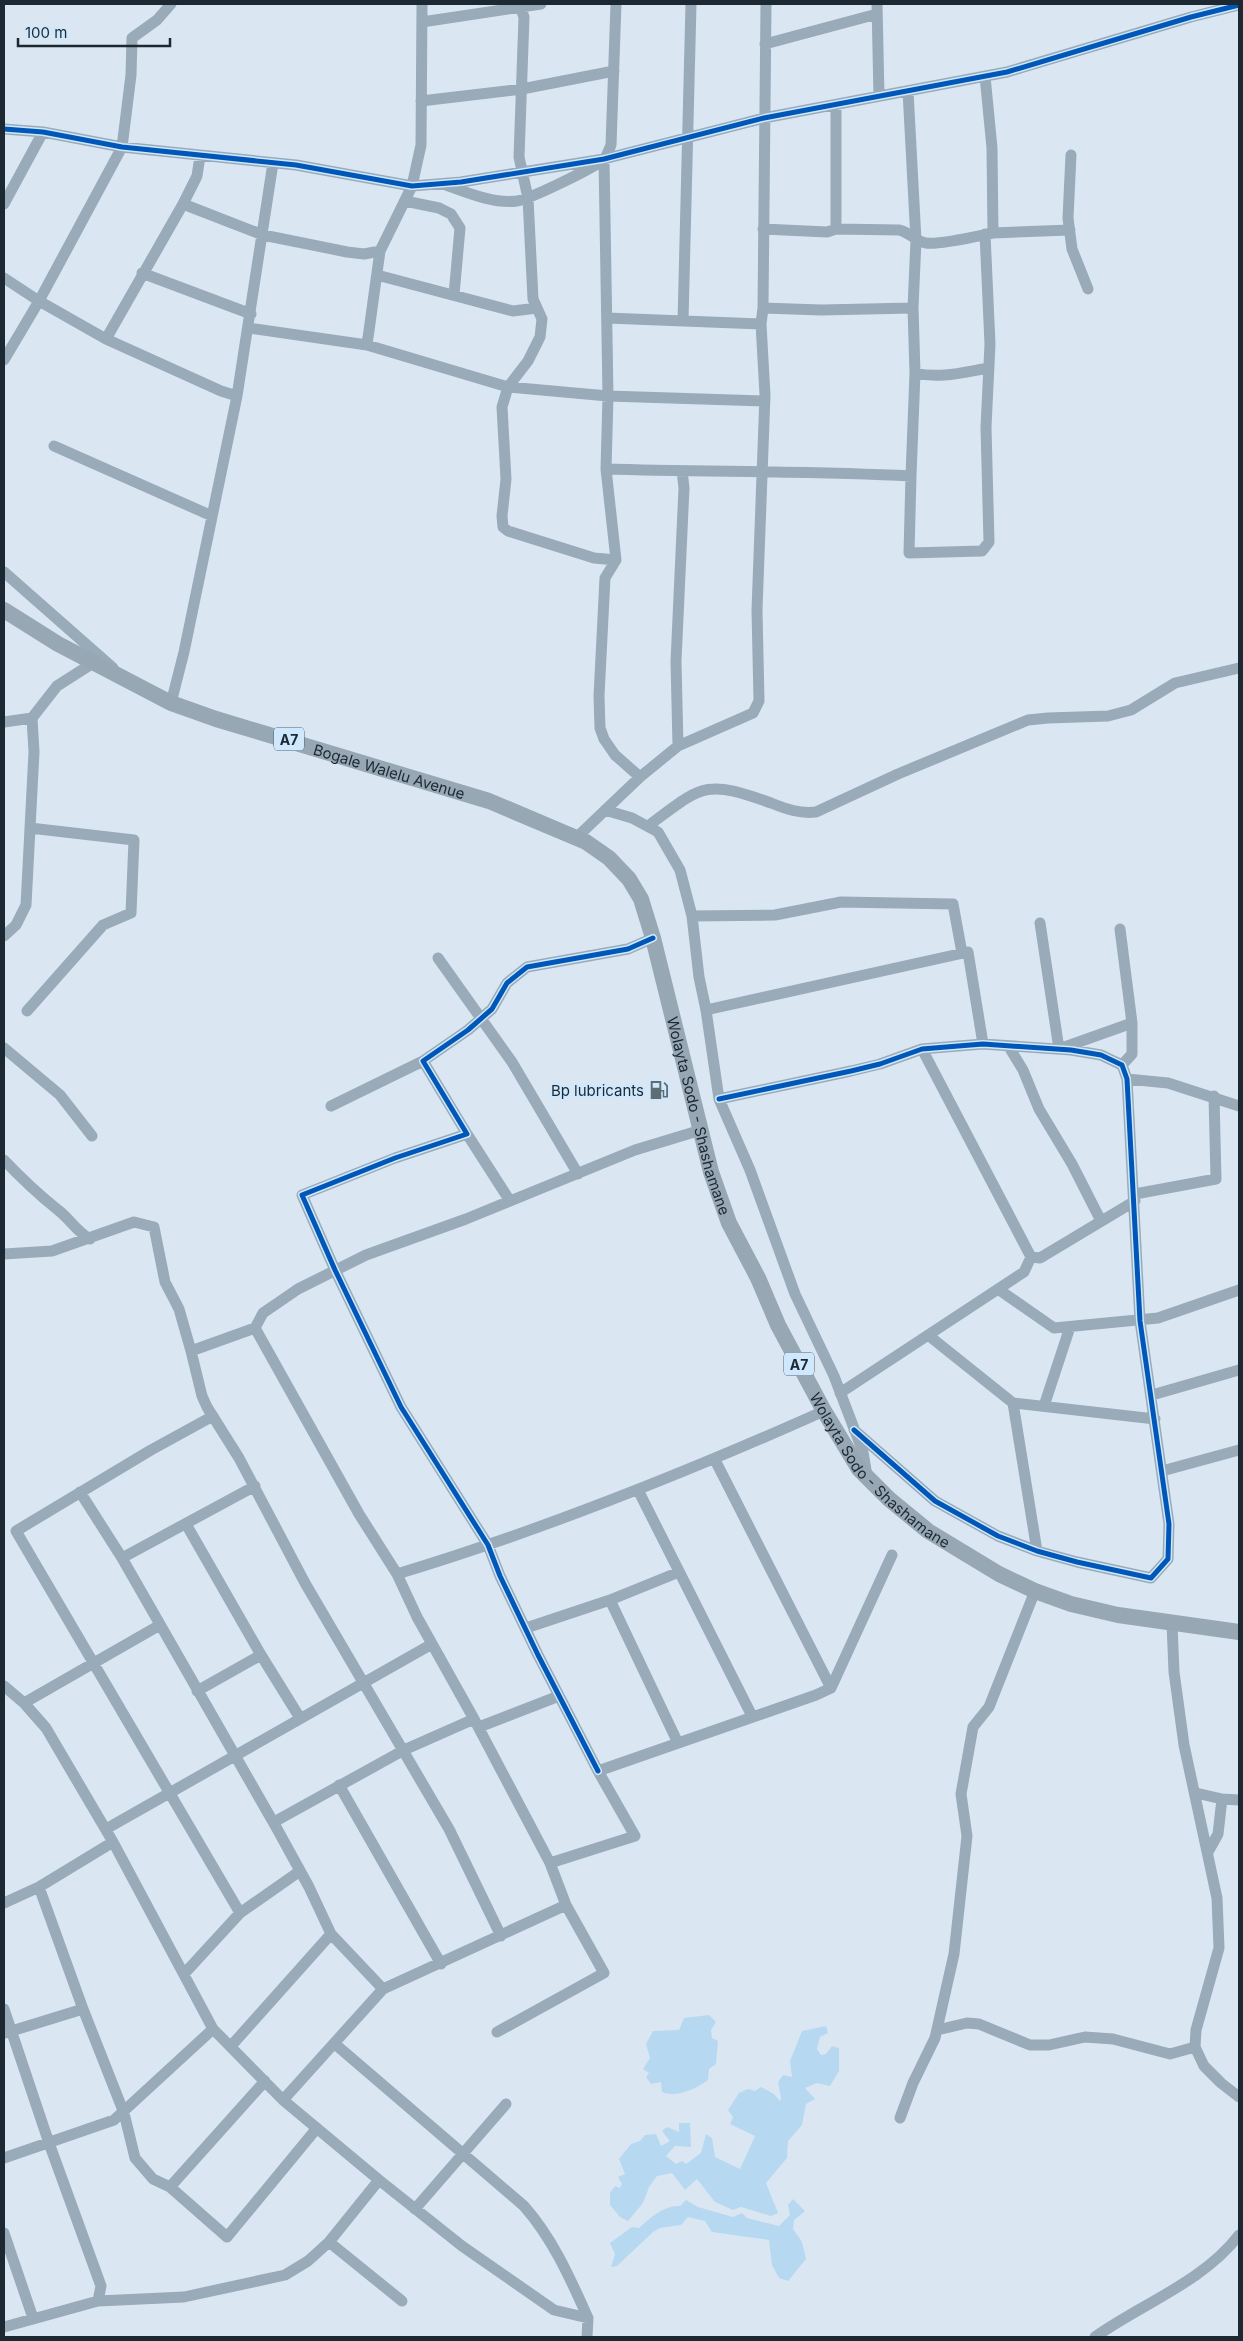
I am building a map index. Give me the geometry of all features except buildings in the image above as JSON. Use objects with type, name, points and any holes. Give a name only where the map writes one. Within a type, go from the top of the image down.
[{"type":"highway","name":"Bogale Walelu Avenue","points":[[4,610],[58,644],[171,702],[216,719],[489,802],[581,840]]},
{"type":"highway","name":"Wolayta Sodo - Shashamane","points":[[581,840],[609,858],[629,879],[641,899],[653,938],[711,1172],[729,1223],[758,1278],[778,1325],[824,1411],[859,1469],[889,1499],[928,1531],[999,1574],[1035,1591],[1072,1604],[1109,1613],[1239,1632]]},
{"type":"street","points":[[4,360],[39,301],[122,147],[131,75],[132,38],[157,20],[171,4]]},
{"type":"street","points":[[367,346],[380,251],[412,186],[421,145],[422,4]]},
{"type":"street","points":[[422,22],[520,5],[541,4]]},
{"type":"street","points":[[616,4],[611,145],[604,159],[608,396],[606,469],[616,560],[605,578],[599,696],[600,728],[604,739],[616,755],[640,777]]},
{"type":"street","points":[[683,321],[691,4]]},
{"type":"street","points":[[581,840],[605,810],[640,777],[678,746],[753,713],[758,702],[757,610],[765,401],[760,324],[763,308],[762,229],[766,4]]},
{"type":"street","points":[[520,5],[524,17],[520,157],[528,198],[532,299],[542,319],[540,337],[528,361],[508,387],[502,407],[506,479],[502,516],[503,527],[508,531],[594,558],[616,560]]},
{"type":"street","points":[[4,129],[43,132],[122,147],[296,165],[412,186],[442,184],[604,159],[764,118],[1007,72],[1191,17],[1239,5]]},
{"type":"street","points":[[765,44],[877,9],[879,96]]},
{"type":"street","points":[[421,101],[522,89],[614,71]]},
{"type":"street","points":[[908,91],[916,240],[913,308],[915,373],[910,476],[909,552],[982,551],[989,542],[986,427],[990,344],[989,234],[992,148],[985,76]]},
{"type":"street","points":[[836,104],[836,229]]},
{"type":"street","points":[[4,204],[43,132]]},
{"type":"street","points":[[1071,155],[1070,230],[1072,249],[1088,289]]},
{"type":"street","points":[[106,339],[198,176],[200,156]]},
{"type":"street","points":[[442,184],[465,192],[500,200],[517,201],[565,181],[604,159]]},
{"type":"street","points":[[171,702],[184,652],[237,396],[273,163]]},
{"type":"street","points":[[405,201],[439,208],[451,214],[460,228],[454,295]]},
{"type":"street","points":[[183,204],[263,236],[347,252],[364,254],[380,251]]},
{"type":"street","points":[[762,229],[827,232],[836,229],[898,230],[908,232],[916,240],[928,243],[989,234],[1070,230]]},
{"type":"street","points":[[142,273],[251,314]]},
{"type":"street","points":[[377,275],[513,311],[536,308]]},
{"type":"street","points":[[4,278],[39,301],[106,339],[221,391],[237,396]]},
{"type":"street","points":[[763,308],[821,310],[913,308]]},
{"type":"street","points":[[607,318],[760,324]]},
{"type":"street","points":[[249,328],[367,346],[508,387],[608,396],[765,401]]},
{"type":"street","points":[[915,373],[926,376],[952,375],[989,368]]},
{"type":"street","points":[[54,446],[212,516]]},
{"type":"street","points":[[606,469],[849,473],[910,476]]},
{"type":"street","points":[[678,746],[676,660],[684,488],[682,471]]},
{"type":"street","points":[[4,572],[128,680]]},
{"type":"street","points":[[4,936],[16,924],[26,905],[34,752],[32,718],[57,686],[94,663]]},
{"type":"street","points":[[648,826],[690,794],[706,789],[724,788],[802,814],[816,812],[898,774],[1028,720],[1108,716],[1131,710],[1175,683],[1239,668]]},
{"type":"street","points":[[4,722],[32,718]]},
{"type":"street","points":[[605,810],[632,818],[658,832],[680,870],[692,916],[699,977],[706,1010],[719,1099],[750,1170],[795,1294],[840,1393],[863,1452],[868,1478]]},
{"type":"street","points":[[27,1012],[102,924],[131,913],[134,840],[30,828]]},
{"type":"street","points":[[692,916],[775,915],[841,902],[953,904],[962,953]]},
{"type":"street","points":[[1040,923],[1059,1049]]},
{"type":"street","points":[[1120,929],[1132,1023],[1132,1054],[1122,1065]]},
{"type":"street","points":[[331,1106],[422,1061],[482,1018],[492,1009],[507,983],[527,967],[628,948],[653,938]]},
{"type":"street","points":[[706,1010],[968,952],[983,1044]]},
{"type":"street","points":[[438,958],[512,1062],[578,1174]]},
{"type":"street","points":[[1059,1049],[1132,1023]]},
{"type":"street","points":[[719,1099],[858,1069],[922,1049],[983,1044],[1059,1049],[1101,1055],[1122,1065],[1127,1079],[1135,1198],[1140,1320],[1156,1419],[1169,1524],[1168,1559],[1151,1578],[1077,1562],[1037,1551],[998,1536],[935,1501],[854,1430]]},
{"type":"street","points":[[1008,1047],[1023,1070],[1039,1109],[1072,1164],[1101,1221]]},
{"type":"street","points":[[4,1048],[60,1095],[92,1136]]},
{"type":"street","points":[[922,1049],[1031,1257]]},
{"type":"street","points":[[422,1061],[510,1201]]},
{"type":"street","points":[[1127,1079],[1168,1083],[1214,1096],[1239,1106]]},
{"type":"street","points":[[1031,1257],[1040,1258],[1135,1198],[1216,1179],[1214,1096]]},
{"type":"street","points":[[191,1352],[255,1328],[263,1313],[298,1290],[335,1270],[393,1244],[466,1219],[635,1150],[701,1130]]},
{"type":"street","points":[[467,1134],[395,1158],[302,1195],[335,1270],[401,1407],[488,1545],[559,1696],[598,1771],[635,1836],[550,1864]]},
{"type":"street","points":[[4,1160],[38,1195],[58,1210],[79,1233],[90,1239]]},
{"type":"street","points":[[4,1254],[52,1251],[134,1222],[154,1227],[164,1282],[179,1309],[202,1396],[254,1486],[305,1583],[450,1829],[501,1936]]},
{"type":"street","points":[[840,1393],[1024,1272],[1031,1257]]},
{"type":"street","points":[[998,1289],[1054,1328],[1158,1318],[1239,1290]]},
{"type":"street","points":[[1044,1406],[1070,1327]]},
{"type":"street","points":[[255,1328],[359,1514],[398,1574],[432,1644],[477,1723],[550,1864],[566,1905],[604,1973],[497,2032]]},
{"type":"street","points":[[928,1335],[1013,1402],[1156,1419]]},
{"type":"street","points":[[1152,1395],[1239,1370]]},
{"type":"street","points":[[1013,1402],[1037,1551]]},
{"type":"street","points":[[398,1574],[488,1545],[638,1490],[715,1460],[824,1411]]},
{"type":"street","points":[[213,1416],[151,1450],[16,1531],[240,1913]]},
{"type":"street","points":[[1162,1471],[1239,1450]]},
{"type":"street","points":[[715,1460],[831,1688]]},
{"type":"street","points":[[122,1558],[254,1486]]},
{"type":"street","points":[[638,1490],[752,1716]]},
{"type":"street","points":[[80,1492],[122,1558],[274,1822],[331,1934],[384,1989]]},
{"type":"street","points":[[186,1524],[261,1655],[300,1718]]},
{"type":"street","points":[[598,1771],[816,1695],[831,1688],[892,1555]]},
{"type":"street","points":[[526,1628],[610,1600],[679,1572]]},
{"type":"street","points":[[900,2118],[913,2083],[935,2038],[954,1954],[967,1836],[961,1794],[973,1727],[989,1707],[1035,1591]]},
{"type":"street","points":[[610,1600],[678,1743]]},
{"type":"street","points":[[1172,1623],[1174,1672],[1184,1745],[1196,1793],[1217,1898],[1218,1948],[1196,2030],[1195,2047],[1204,2066],[1239,2097]]},
{"type":"street","points":[[24,1703],[160,1625]]},
{"type":"street","points":[[106,1829],[432,1644]]},
{"type":"street","points":[[197,1691],[261,1655]]},
{"type":"street","points":[[4,1686],[24,1703],[46,1728],[106,1829],[213,2029],[284,2100],[379,2180],[462,2246],[554,2310],[588,2318]]},
{"type":"street","points":[[274,1822],[404,1750],[559,1696]]},
{"type":"street","points":[[338,1786],[441,1964]]},
{"type":"street","points":[[1196,1793],[1222,1799],[1239,1800]]},
{"type":"street","points":[[1208,1852],[1218,1834],[1222,1799]]},
{"type":"street","points":[[4,1903],[39,1887],[113,1842]]},
{"type":"street","points":[[184,1974],[240,1913],[300,1871]]},
{"type":"street","points":[[39,1887],[83,2009],[124,2113],[135,2158],[153,2179],[170,2187],[227,2237],[317,2128]]},
{"type":"street","points":[[284,2100],[384,1989],[566,1905]]},
{"type":"street","points":[[231,2046],[331,1934]]},
{"type":"street","points":[[4,2009],[7,2032],[101,2286],[98,2301]]},
{"type":"street","points":[[7,2032],[83,2009]]},
{"type":"street","points":[[937,2030],[967,2024],[979,2024],[1030,2045],[1049,2045],[1084,2037],[1112,2039],[1170,2054],[1195,2047]]},
{"type":"street","points":[[4,2158],[104,2125],[124,2113],[213,2029]]},
{"type":"street","points":[[334,2044],[524,2206],[542,2226],[568,2272],[588,2318],[587,2337]]},
{"type":"street","points":[[170,2187],[265,2081]]},
{"type":"street","points":[[415,2209],[506,2104]]},
{"type":"street","points":[[4,2327],[98,2301],[184,2297],[285,2275],[308,2261],[329,2242],[379,2180]]},
{"type":"street","points":[[4,2234],[33,2318]]},
{"type":"street","points":[[1095,2337],[1180,2286],[1227,2251],[1239,2235]]},
{"type":"street","points":[[329,2242],[402,2301]]},
{"type":"shaded area","points":[[709,2015],[716,2022],[711,2030],[712,2038],[718,2041],[716,2064],[709,2069],[708,2080],[686,2092],[668,2094],[662,2092],[661,2082],[651,2084],[646,2077],[649,2073],[643,2069],[650,2058],[646,2044],[653,2031],[679,2030],[684,2018]]},
{"type":"shaded area","points":[[826,2026],[828,2033],[820,2037],[817,2049],[821,2055],[826,2054],[832,2046],[839,2048],[839,2071],[830,2086],[817,2083],[805,2088],[815,2099],[806,2104],[802,2125],[788,2141],[787,2158],[766,2183],[778,2213],[771,2216],[741,2207],[733,2210],[715,2202],[697,2179],[685,2190],[672,2173],[657,2176],[649,2187],[643,2203],[628,2221],[620,2217],[610,2205],[610,2193],[615,2186],[620,2188],[622,2184],[618,2177],[625,2174],[619,2159],[631,2144],[640,2141],[645,2135],[656,2134],[661,2146],[670,2141],[662,2131],[667,2127],[679,2132],[679,2123],[690,2123],[691,2147],[675,2146],[666,2156],[676,2164],[682,2161],[686,2164],[701,2153],[706,2134],[712,2138],[715,2157],[740,2169],[755,2136],[730,2124],[733,2117],[728,2110],[739,2093],[748,2089],[755,2091],[761,2087],[774,2094],[780,2101],[778,2082],[783,2075],[792,2077],[790,2061],[802,2031]]},
{"type":"shaded area","points":[[793,2199],[805,2211],[794,2220],[793,2229],[802,2242],[806,2259],[788,2281],[779,2278],[772,2265],[769,2240],[712,2232],[705,2221],[688,2217],[681,2225],[660,2228],[653,2232],[617,2266],[611,2267],[615,2254],[610,2243],[632,2227],[639,2228],[658,2213],[674,2206],[680,2206],[686,2200],[698,2207],[733,2217],[742,2213],[747,2218],[779,2226],[790,2215],[788,2205]]},
{"type":"cycle path","points":[[4,129],[43,132],[122,147],[296,165],[412,186],[461,182],[604,159],[764,118],[1007,72],[1191,17],[1239,5]]},
{"type":"cycle path","points":[[598,1771],[538,1655],[500,1576],[488,1545],[401,1407],[335,1270],[302,1195],[395,1158],[467,1134],[423,1061],[468,1030],[492,1009],[507,983],[527,967],[628,949],[653,938]]},
{"type":"cycle path","points":[[719,1099],[880,1064],[922,1049],[983,1044],[1071,1050],[1101,1055],[1122,1065],[1127,1079],[1140,1321],[1169,1524],[1168,1559],[1151,1578],[1077,1562],[1037,1551],[998,1536],[935,1501],[854,1430]]},
{"type":"place","name":"Bp lubricants","points":[[659,1090]]}]
